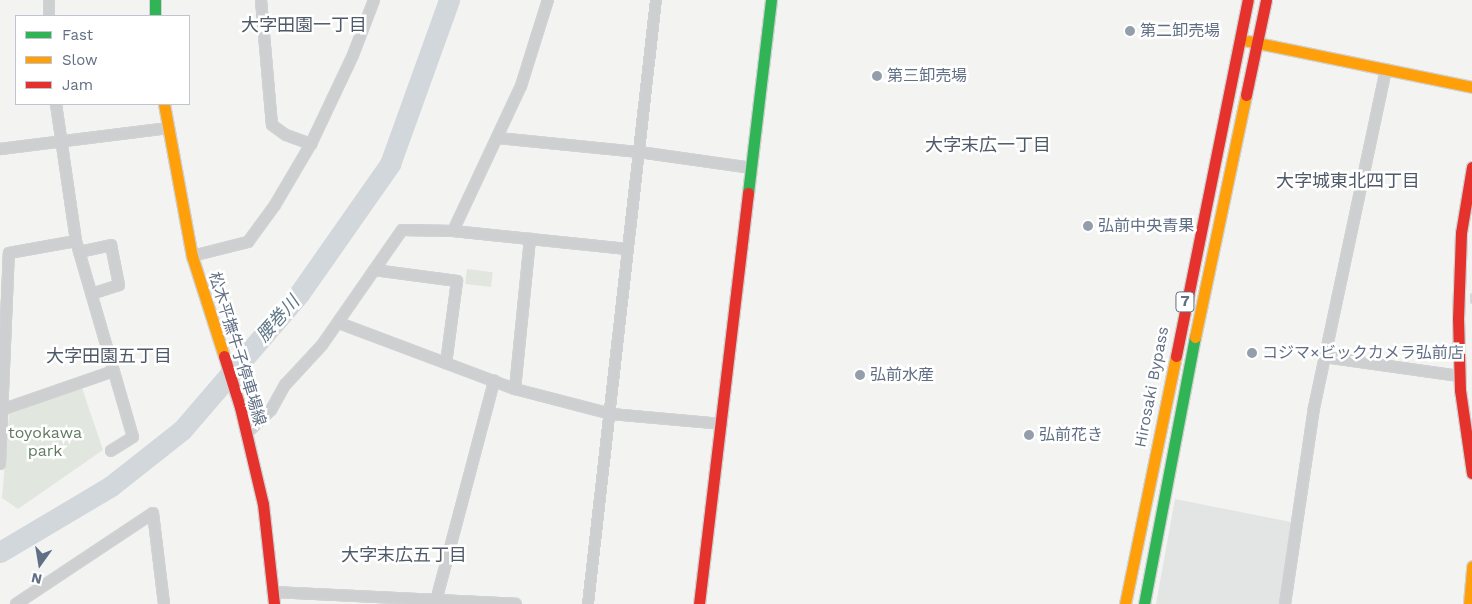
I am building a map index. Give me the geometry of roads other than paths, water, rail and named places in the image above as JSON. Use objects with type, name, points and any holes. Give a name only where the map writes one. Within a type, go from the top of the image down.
[{"type":"main road","points":[[155,0],[155,15]]},
{"type":"main road","points":[[699,604],[722,424],[771,0]]},
{"type":"main road","name":"Hirosaki Bypass","points":[[1125,604],[1248,0]]},
{"type":"main road","name":"Hirosaki Bypass","points":[[1144,604],[1203,296],[1266,0]]},
{"type":"main road","points":[[1240,39],[1472,87]]},
{"type":"main road","name":"松木平撫牛子停車場線","points":[[164,105],[192,256],[240,407],[263,504],[274,598]]},
{"type":"main road","points":[[1472,167],[1458,267],[1460,376],[1472,473]]},
{"type":"main road","points":[[1469,604],[1472,566]]},
{"type":"street","points":[[49,0],[49,15]]},
{"type":"street","points":[[261,0],[272,125],[286,135],[311,144]]},
{"type":"street","points":[[192,256],[248,242],[274,205],[311,144],[353,55],[374,0]]},
{"type":"street","points":[[453,231],[498,138],[538,39],[548,0]]},
{"type":"street","points":[[588,604],[611,414],[627,248],[656,0]]},
{"type":"street","points":[[1285,604],[1324,357],[1386,70]]},
{"type":"street","points":[[56,105],[59,140],[76,241],[133,437],[111,451]]},
{"type":"street","points":[[0,149],[59,140],[168,128]]},
{"type":"street","points":[[498,138],[639,152],[752,168]]},
{"type":"street","points":[[247,433],[270,410],[285,385],[338,323],[402,230],[453,231],[627,248]]},
{"type":"street","points":[[515,389],[530,239]]},
{"type":"street","points":[[0,464],[4,409],[9,253],[76,241]]},
{"type":"street","points":[[79,252],[111,245],[119,285],[92,294]]},
{"type":"street","points":[[374,270],[457,281],[446,363]]},
{"type":"street","points":[[338,323],[515,389],[611,414],[722,424]]},
{"type":"street","points":[[1324,357],[1460,376]]},
{"type":"street","points":[[4,409],[114,371]]},
{"type":"street","points":[[436,601],[494,381]]},
{"type":"street","points":[[16,604],[153,513],[164,604]]},
{"type":"street","points":[[274,598],[516,604]]},
{"type":"waterway","name":"腰巻川","points":[[0,552],[111,486],[182,430],[299,294],[390,164],[449,0]]},
{"type":"waterway","points":[[1472,295],[1472,302]]},
{"type":"place","name":"第二卸売場","points":[[1130,31]]},
{"type":"place","name":"第三卸売場","points":[[877,76]]},
{"type":"place","name":"弘前中央青果","points":[[1088,226]]},
{"type":"place","name":"コジマ×ビックカメラ弘前店","points":[[1252,353]]},
{"type":"place","name":"弘前水産","points":[[860,375]]},
{"type":"place","name":"弘前花き","points":[[1029,435]]},
{"type":"district","name":"大字田園一丁目","points":[[304,25]]},
{"type":"district","name":"大字末広一丁目","points":[[988,145]]},
{"type":"district","name":"大字城東北四丁目","points":[[1348,181]]},
{"type":"district","name":"大字田園五丁目","points":[[109,356]]},
{"type":"district","name":"大字末広五丁目","points":[[404,555]]},
{"type":"park label","name":"toyokawa park","points":[[45,442]]}]
